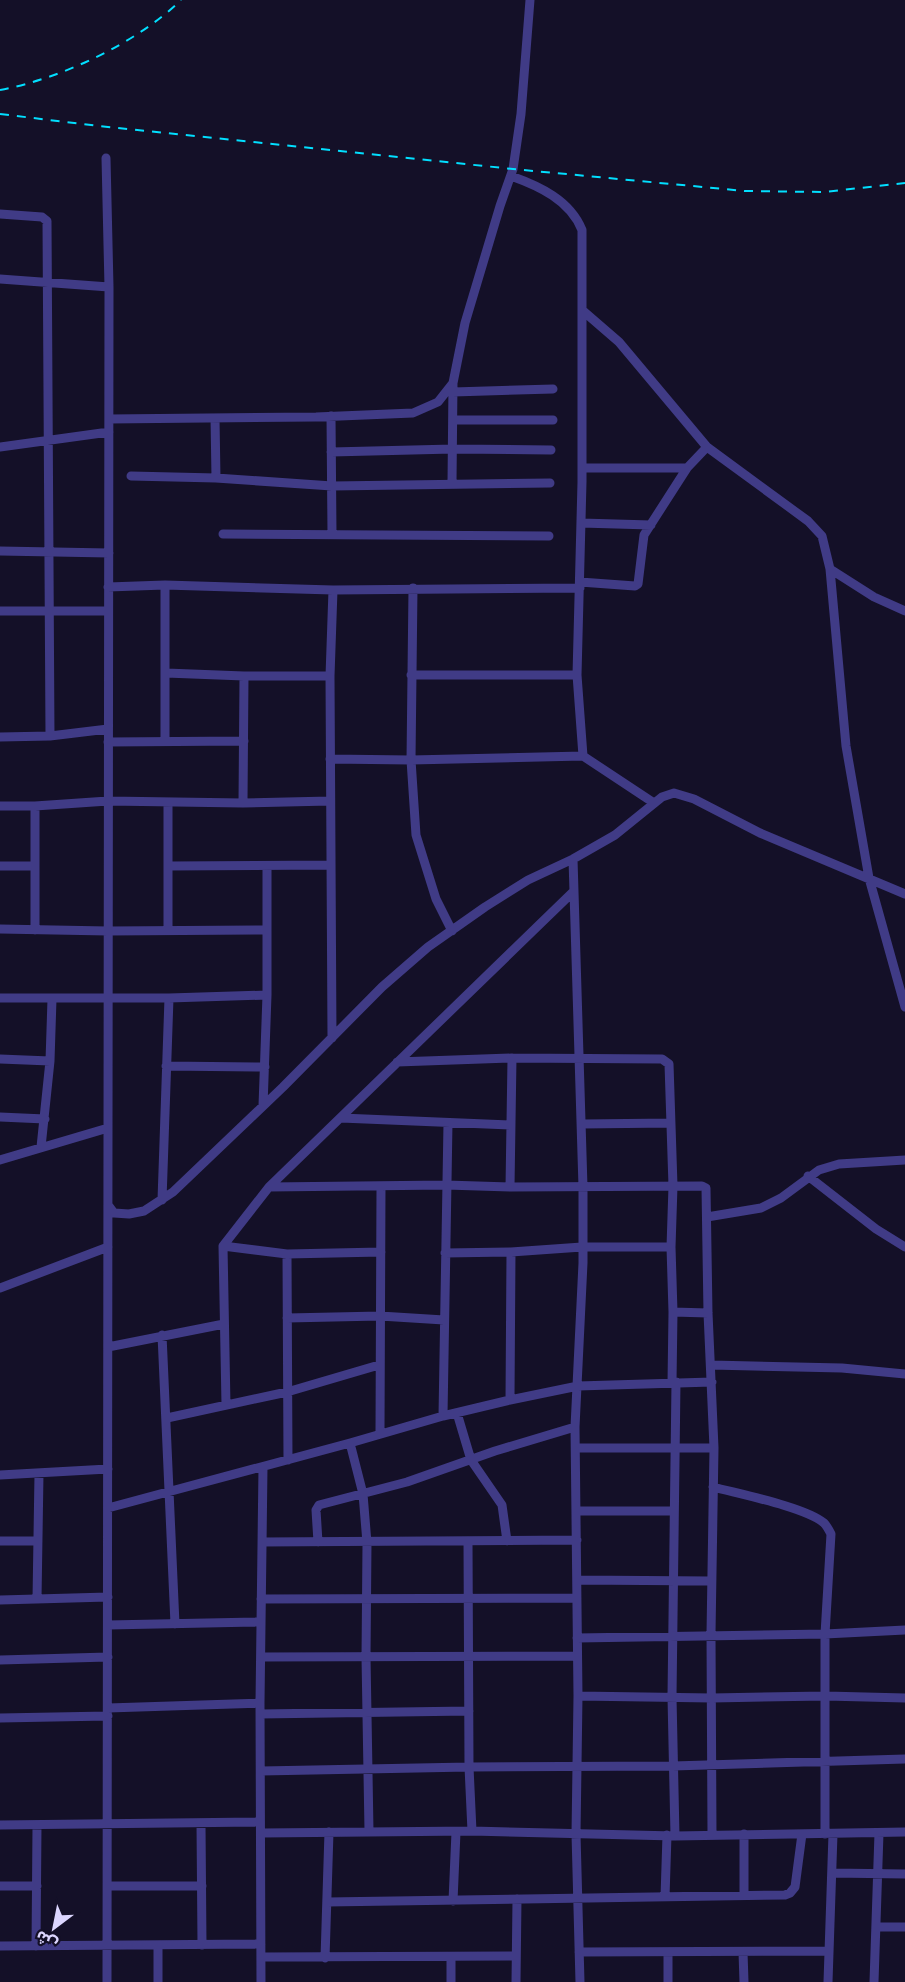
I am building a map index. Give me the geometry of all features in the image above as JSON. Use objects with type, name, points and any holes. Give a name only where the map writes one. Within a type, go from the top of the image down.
[{"type":"street","points":[[453,483],[453,388],[465,323],[511,176],[521,114],[530,0]]},
{"type":"street","points":[[106,158],[109,287],[107,1982]]},
{"type":"street","points":[[511,176],[537,185],[555,197],[578,219],[582,230],[582,468],[578,675],[583,756]]},
{"type":"street","points":[[0,214],[42,217],[47,221],[50,735]]},
{"type":"street","points":[[0,279],[109,287]]},
{"type":"street","points":[[582,310],[620,342],[707,447],[808,521],[822,536],[830,569],[846,746],[869,878],[905,1007]]},
{"type":"street","points":[[109,419],[413,413],[438,402],[453,388],[553,389]]},
{"type":"street","points":[[331,416],[332,534]]},
{"type":"street","points":[[215,418],[216,478]]},
{"type":"street","points":[[453,420],[553,420]]},
{"type":"street","points":[[0,447],[109,432]]},
{"type":"street","points":[[108,587],[165,585],[333,590],[635,586],[638,584],[644,535],[687,468],[707,447]]},
{"type":"street","points":[[332,452],[453,449],[551,450]]},
{"type":"street","points":[[582,468],[687,468]]},
{"type":"street","points":[[131,476],[216,478],[332,486],[549,483]]},
{"type":"street","points":[[581,524],[651,525]]},
{"type":"street","points":[[223,534],[549,536]]},
{"type":"street","points":[[0,551],[109,553]]},
{"type":"street","points":[[830,569],[874,597],[905,611]]},
{"type":"street","points":[[165,585],[165,741]]},
{"type":"street","points":[[413,588],[411,760],[416,835],[436,899],[452,931]]},
{"type":"street","points":[[332,1038],[330,676],[333,590]]},
{"type":"street","points":[[0,611],[108,611]]},
{"type":"street","points":[[166,673],[330,676]]},
{"type":"street","points":[[411,675],[578,675]]},
{"type":"street","points":[[243,803],[244,676]]},
{"type":"street","points":[[0,737],[108,729]]},
{"type":"street","points":[[108,742],[244,741]]},
{"type":"street","points":[[330,759],[411,760],[583,756],[654,803]]},
{"type":"street","points":[[108,1206],[114,1213],[129,1214],[144,1211],[173,1192],[382,987],[428,947],[528,880],[573,859],[615,835],[662,797],[674,793],[694,799],[760,833],[905,894]]},
{"type":"street","points":[[0,806],[108,801],[243,803],[330,801]]},
{"type":"street","points":[[168,802],[168,930]]},
{"type":"street","points":[[35,806],[35,930]]},
{"type":"street","points":[[573,859],[581,1059],[583,1187],[575,1427],[578,1696],[576,1834],[580,1982]]},
{"type":"street","points":[[0,866],[35,866]]},
{"type":"street","points":[[169,866],[330,866]]},
{"type":"street","points":[[263,1106],[267,995],[267,866]]},
{"type":"street","points":[[226,1405],[223,1246],[269,1187],[574,891]]},
{"type":"street","points":[[0,929],[267,930]]},
{"type":"street","points":[[0,998],[169,998],[267,995]]},
{"type":"street","points":[[162,1200],[169,998]]},
{"type":"street","points":[[41,1147],[50,1061],[52,999]]},
{"type":"street","points":[[397,1062],[512,1058],[662,1059],[669,1064],[673,1186],[671,1247],[675,1448],[673,1766],[671,1836],[665,1897]]},
{"type":"street","points":[[510,1187],[512,1058]]},
{"type":"street","points":[[0,1059],[50,1061]]},
{"type":"street","points":[[166,1066],[265,1067]]},
{"type":"street","points":[[0,1117],[45,1119]]},
{"type":"street","points":[[342,1118],[511,1125]]},
{"type":"street","points":[[443,1416],[448,1123]]},
{"type":"street","points":[[582,1124],[671,1123]]},
{"type":"street","points":[[0,1160],[108,1128]]},
{"type":"street","points":[[707,1217],[761,1208],[781,1198],[808,1176],[839,1164],[905,1160]]},
{"type":"street","points":[[808,1176],[876,1229],[905,1247]]},
{"type":"street","points":[[269,1187],[446,1185],[702,1186],[706,1188],[708,1313],[714,1449],[711,1581],[712,1834]]},
{"type":"street","points":[[380,1433],[381,1187]]},
{"type":"street","points":[[0,1288],[108,1246]]},
{"type":"street","points":[[223,1246],[287,1254],[381,1252]]},
{"type":"street","points":[[445,1252],[511,1252],[582,1247],[671,1247]]},
{"type":"street","points":[[510,1400],[511,1252]]},
{"type":"street","points":[[287,1254],[288,1460]]},
{"type":"street","points":[[673,1312],[708,1313]]},
{"type":"street","points":[[287,1318],[380,1316],[444,1320]]},
{"type":"street","points":[[108,1347],[224,1324]]},
{"type":"street","points":[[162,1335],[175,1624]]},
{"type":"street","points":[[167,1418],[287,1392],[380,1365]]},
{"type":"street","points":[[711,1365],[842,1368],[905,1374]]},
{"type":"street","points":[[108,1508],[443,1416],[510,1400],[578,1386],[712,1382]]},
{"type":"street","points":[[457,1413],[471,1460],[502,1505],[507,1541]]},
{"type":"street","points":[[318,1542],[317,1507],[319,1505],[407,1482],[575,1427]]},
{"type":"street","points":[[350,1443],[363,1494],[368,1543],[366,1658],[369,1831]]},
{"type":"street","points":[[576,1448],[714,1449]]},
{"type":"street","points":[[261,1982],[260,1622],[263,1467]]},
{"type":"street","points":[[0,1475],[108,1469]]},
{"type":"street","points":[[37,1599],[39,1474]]},
{"type":"street","points":[[713,1487],[769,1501],[814,1517],[825,1524],[831,1534],[825,1634],[825,1761],[832,1873],[828,1982]]},
{"type":"street","points":[[576,1511],[674,1511]]},
{"type":"street","points":[[262,1542],[577,1540]]},
{"type":"street","points":[[0,1541],[38,1541]]},
{"type":"street","points":[[468,1541],[469,1767],[472,1831]]},
{"type":"street","points":[[577,1580],[711,1581]]},
{"type":"street","points":[[0,1600],[108,1597]]},
{"type":"street","points":[[261,1599],[577,1598]]},
{"type":"street","points":[[108,1625],[260,1622]]},
{"type":"street","points":[[577,1638],[711,1634],[825,1634],[905,1630]]},
{"type":"street","points":[[261,1657],[577,1656]]},
{"type":"street","points":[[0,1660],[108,1657]]},
{"type":"street","points":[[578,1696],[905,1698]]},
{"type":"street","points":[[0,1718],[260,1703]]},
{"type":"street","points":[[260,1714],[469,1711]]},
{"type":"street","points":[[261,1771],[673,1766],[905,1759]]},
{"type":"street","points":[[0,1825],[260,1822]]},
{"type":"street","points":[[201,1824],[202,1945]]},
{"type":"street","points":[[36,1946],[37,1826]]},
{"type":"street","points":[[262,1833],[472,1831],[671,1836],[905,1832]]},
{"type":"street","points":[[325,1958],[329,1832]]},
{"type":"street","points":[[453,1900],[456,1832]]},
{"type":"street","points":[[874,1982],[879,1833]]},
{"type":"street","points":[[744,1834],[744,1895]]},
{"type":"street","points":[[327,1902],[785,1895],[795,1887],[802,1834]]},
{"type":"street","points":[[832,1873],[905,1875]]},
{"type":"street","points":[[0,1886],[37,1886]]},
{"type":"street","points":[[107,1886],[202,1886]]},
{"type":"street","points":[[516,1982],[517,1899]]},
{"type":"street","points":[[876,1927],[905,1927]]},
{"type":"street","points":[[0,1946],[261,1944]]},
{"type":"street","points":[[158,1982],[159,1946]]},
{"type":"street","points":[[579,1952],[829,1951]]},
{"type":"street","points":[[668,1952],[668,1982]]},
{"type":"street","points":[[743,1952],[744,1982]]},
{"type":"street","points":[[261,1958],[516,1956]]},
{"type":"street","points":[[451,1958],[451,1982]]},
{"type":"railway","points":[[0,90],[47,77],[96,57],[143,31],[181,0]]},
{"type":"railway","points":[[0,114],[513,169],[745,191],[824,192],[905,183]]}]
